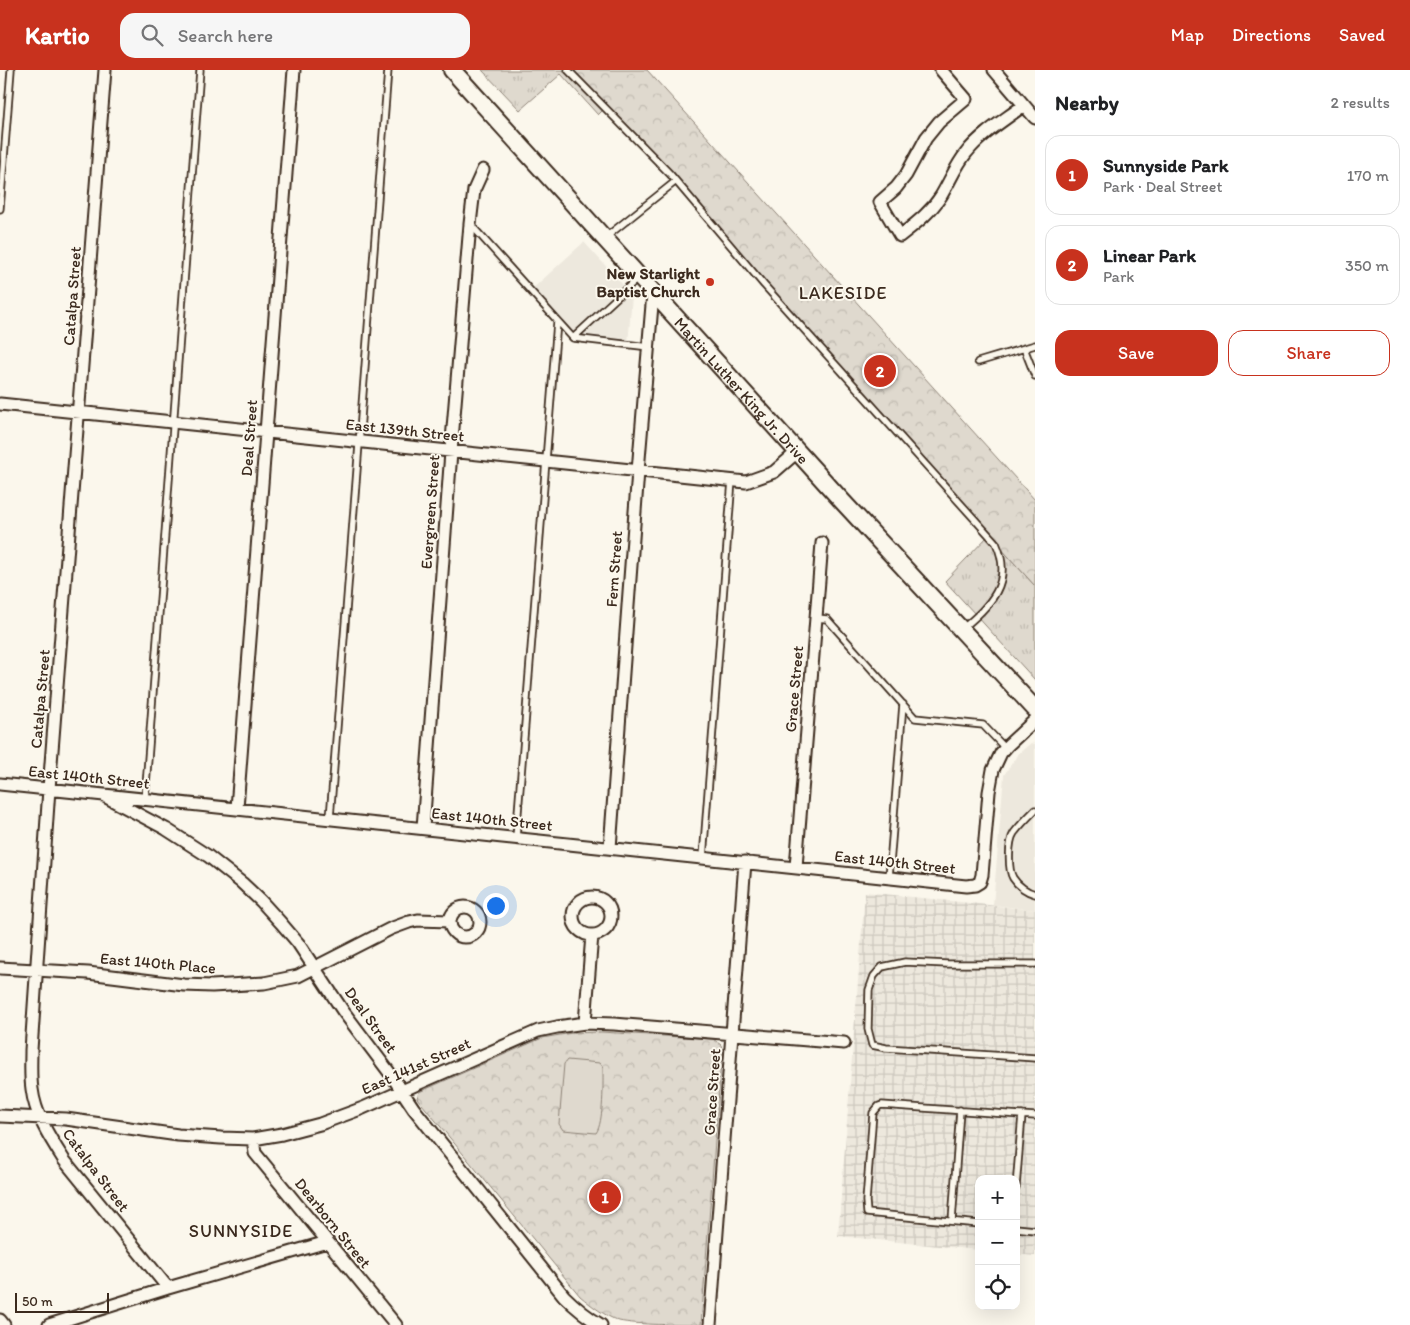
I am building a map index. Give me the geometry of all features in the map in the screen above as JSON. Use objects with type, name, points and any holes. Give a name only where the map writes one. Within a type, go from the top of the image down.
[{"type":"main road","name":"Martin Luther King Jr. Drive","points":[[452,70],[797,452],[1035,709]]},
{"type":"street","name":"Catalpa Street","points":[[106,70],[49,789],[36,970],[31,1076],[32,1091],[40,1118],[64,1160],[168,1288]]},
{"type":"street","name":"Deal Street","points":[[237,808],[294,70]]},
{"type":"street","points":[[942,70],[966,99],[939,122],[926,138],[906,175],[896,188],[880,202],[900,236],[920,221],[931,209],[941,196],[959,163],[977,141],[1024,105]]},
{"type":"street","points":[[994,70],[1035,118]]},
{"type":"street","name":"Evergreen Street","points":[[423,828],[470,224],[474,190],[483,170]]},
{"type":"street","name":"Fern Street","points":[[610,848],[653,293]]},
{"type":"street","name":"East 139th Street","points":[[0,404],[746,482],[774,472],[797,452]]},
{"type":"street","name":"Grace Street","points":[[796,867],[822,543]]},
{"type":"street","points":[[1005,748],[1035,720]]},
{"type":"street","name":"East 140th Street","points":[[0,784],[966,886],[975,885],[980,882],[982,875],[991,780],[997,761],[1005,748]]},
{"type":"street","name":"Deal Street","points":[[100,794],[173,833],[208,856],[261,901],[298,943],[342,1011],[392,1076],[414,1109],[564,1296],[591,1320],[601,1325]]},
{"type":"street","name":"Grace Street","points":[[710,1325],[745,862]]},
{"type":"street","name":"East 140th Place","points":[[0,968],[88,973],[184,985],[212,986],[264,983],[292,978],[390,929],[404,924],[418,920],[450,922]]},
{"type":"street","points":[[585,1023],[592,935]]},
{"type":"street","name":"East 141st Street","points":[[0,1116],[66,1119],[178,1135],[253,1139],[320,1124],[363,1108],[538,1031],[557,1027],[585,1023],[624,1025],[844,1043]]},
{"type":"street","name":"Dearborn Street","points":[[253,1139],[255,1153],[396,1325]]},
{"type":"street","points":[[49,1325],[327,1242]]},
{"type":"street","points":[[0,1320],[4,1325]]},
{"type":"lane","points":[[0,209],[11,70]]},
{"type":"lane","points":[[145,799],[200,70]]},
{"type":"lane","points":[[330,818],[388,70]]},
{"type":"lane","points":[[568,70],[676,181],[764,286],[996,543],[1003,565],[1000,582],[990,602],[982,612],[961,629]]},
{"type":"lane","points":[[604,239],[676,181]]},
{"type":"lane","points":[[470,224],[573,338],[649,347]]},
{"type":"lane","points":[[573,338],[639,278]]},
{"type":"lane","points":[[516,838],[557,322]]},
{"type":"lane","points":[[978,362],[1035,345]]},
{"type":"lane","points":[[1024,348],[1035,376]]},
{"type":"lane","points":[[703,858],[732,480]]},
{"type":"lane","points":[[816,618],[827,619],[916,718],[982,725],[1005,748]]},
{"type":"lane","points":[[889,878],[903,704]]},
{"type":"lane","points":[[1035,810],[1013,834],[1010,845],[1010,867],[1013,878],[1027,892],[1035,894]]},
{"type":"lane","points":[[1035,964],[905,962],[882,967],[874,976],[869,990],[868,1029],[872,1044],[886,1048],[1035,1058]]},
{"type":"lane","points":[[975,1224],[867,1213],[866,1201],[873,1113],[882,1104],[1035,1116]]},
{"type":"lane","points":[[952,1221],[960,1110]]},
{"type":"lane","points":[[1017,1175],[1022,1115]]},
{"type":"lane","points":[[1020,1228],[1035,1230]]},
{"type":"shaded area","points":[[584,242],[632,295],[628,345],[573,338],[530,291]]},
{"type":"shaded area","points":[[1031,743],[1035,744],[1035,910],[993,905],[1004,775],[1018,754]]},
{"type":"shaded area","points":[[865,892],[1035,910],[1035,1256],[1020,1254],[1020,1175],[975,1175],[975,1250],[838,1236]]},
{"type":"green space","points":[[482,70],[564,70],[604,109],[598,115],[561,74],[520,110]]},
{"type":"green space","points":[[564,70],[647,70],[1035,500],[1035,586],[764,285],[670,174]]},
{"type":"green space","points":[[989,535],[1035,586],[1035,680],[945,581]]},
{"type":"green space","points":[[601,1032],[713,1039],[721,1045],[701,1325],[647,1324],[619,1321],[604,1314],[585,1300],[417,1098],[419,1092],[542,1038],[572,1033]]},
{"type":"green space","points":[[567,1060],[600,1063],[603,1067],[602,1111],[599,1128],[596,1133],[563,1130],[559,1124],[564,1064]]},
{"type":"place","name":"New Starlight Baptist Church","points":[[710,282]]},
{"type":"place","name":"Linear Park","points":[[880,371]]},
{"type":"place","name":"Sunnyside Park","points":[[605,1197]]},
{"type":"district","name":"LAKESIDE","points":[[843,293]]},
{"type":"district","name":"SUNNYSIDE","points":[[241,1231]]}]
